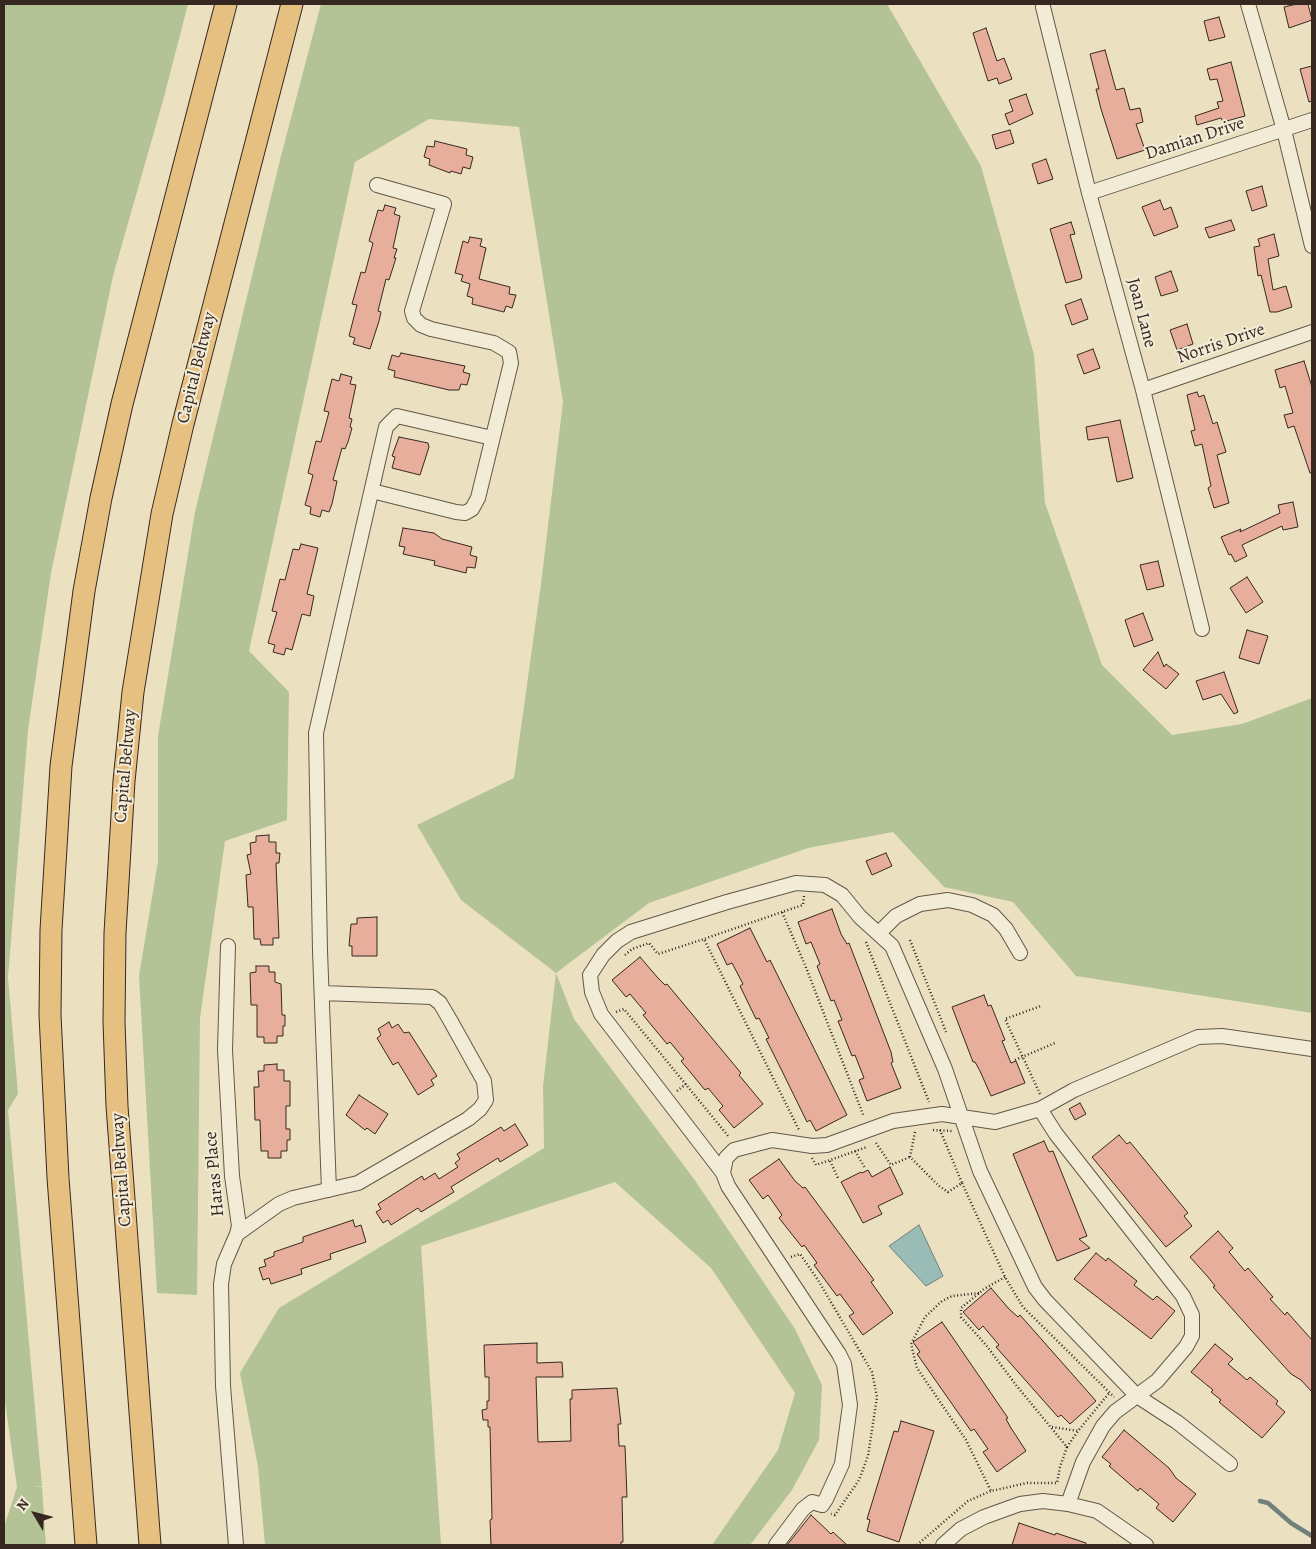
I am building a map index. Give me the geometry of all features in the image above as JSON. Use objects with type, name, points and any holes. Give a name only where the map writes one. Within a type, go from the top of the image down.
[{"type":"highway","points":[[86,1545],[54,1103],[51,977],[55,844],[60,766],[70,680],[101,498],[122,404],[226,4]]},
{"type":"highway","name":"Capital Beltway","points":[[150,1545],[121,1160],[115,1031],[118,860],[125,771],[133,692],[162,514],[185,414],[292,4]]},
{"type":"highway","points":[[67,1302],[75,1545]]},
{"type":"street","points":[[1248,4],[1284,130],[1312,246]]},
{"type":"street","name":"Joan Lane","points":[[1043,7],[1089,193],[1143,390],[1202,629]]},
{"type":"street","name":"Damian Drive","points":[[1089,193],[1312,120]]},
{"type":"street","points":[[372,491],[465,513],[472,508],[478,498],[510,363],[509,352],[494,343],[421,325],[414,318],[412,311],[444,204],[377,185]]},
{"type":"street","name":"Norris Drive","points":[[1143,390],[1312,332]]},
{"type":"street","points":[[329,1190],[316,733],[386,427],[398,416],[492,438]]},
{"type":"street","points":[[776,1545],[803,1509],[812,1502],[822,1505],[842,1464],[848,1431],[850,1405],[844,1364],[728,1186],[723,1173],[602,1014],[590,984],[590,976],[608,949],[631,932],[796,883],[814,883],[834,889],[842,895],[860,917],[892,946],[945,1069],[980,1171],[1035,1287],[1045,1300],[1137,1396],[1177,1422],[1230,1464]]},
{"type":"street","points":[[879,933],[896,916],[920,904],[948,900],[972,905],[993,915],[1006,929],[1020,953]]},
{"type":"street","name":"Haras Place","points":[[228,946],[225,1050],[232,1176],[238,1208],[238,1234],[224,1264],[221,1284],[223,1386],[236,1545]]},
{"type":"street","points":[[238,1234],[279,1204],[293,1198],[358,1183],[468,1119],[480,1110],[486,1100],[486,1089],[450,1020],[440,1003],[432,997],[322,993]]},
{"type":"street","points":[[723,1173],[726,1158],[734,1150],[746,1145],[772,1140],[812,1146],[827,1145],[893,1120],[942,1114],[995,1122],[1040,1109],[1074,1090],[1198,1037],[1222,1036],[1312,1049]]},
{"type":"street","points":[[1040,1109],[1056,1134],[1183,1296],[1192,1315],[1192,1336],[1186,1347],[1158,1381],[1116,1412],[1103,1426],[1087,1455],[1068,1504]]},
{"type":"street","points":[[942,1545],[961,1529],[998,1512],[1037,1502],[1068,1504],[1096,1511],[1146,1545]]},
{"type":"path","points":[[624,955],[632,949],[649,944],[658,954],[804,905],[804,891]]},
{"type":"path","points":[[782,912],[806,965],[864,1117]]},
{"type":"path","points":[[863,936],[930,1103]]},
{"type":"path","points":[[704,939],[804,1138]]},
{"type":"path","points":[[910,940],[948,1038]]},
{"type":"path","points":[[1040,1094],[1005,1019],[1041,1006]]},
{"type":"path","points":[[612,1014],[624,1009],[732,1140]]},
{"type":"path","points":[[1015,1060],[1055,1043]]},
{"type":"path","points":[[923,1104],[930,1103],[961,1116]]},
{"type":"path","points":[[856,1121],[870,1116]]},
{"type":"path","points":[[931,1130],[940,1130],[961,1116]]},
{"type":"path","points":[[910,1157],[948,1192],[962,1183],[940,1130]]},
{"type":"path","points":[[909,1133],[923,1131]]},
{"type":"path","points":[[910,1157],[915,1132]]},
{"type":"path","points":[[810,1153],[816,1165],[885,1139]]},
{"type":"path","points":[[876,1143],[891,1165],[910,1157]]},
{"type":"path","points":[[855,1151],[866,1168]]},
{"type":"path","points":[[830,1161],[838,1178]]},
{"type":"path","points":[[786,1258],[800,1254],[818,1280],[868,1366],[877,1397],[868,1456],[859,1480],[835,1515],[827,1513]]},
{"type":"path","points":[[1005,1277],[979,1293],[961,1308],[961,1317],[986,1345],[1067,1447]]},
{"type":"path","points":[[979,1293],[952,1296],[942,1301],[925,1317],[911,1344],[918,1368],[966,1440],[991,1491]]},
{"type":"path","points":[[1057,1483],[1067,1447],[1078,1430],[1122,1380]]},
{"type":"path","points":[[1050,1427],[1078,1430]]},
{"type":"path","points":[[917,1545],[968,1501],[991,1491],[1027,1483],[1075,1483]]},
{"type":"green space","points":[[4,4],[188,4],[164,97],[113,276],[51,573],[28,730],[8,977],[18,1094],[8,1110],[42,1486],[35,1487],[42,1487],[46,1545],[4,1545],[4,1527],[17,1487],[4,1395]]},
{"type":"green space","points":[[321,4],[887,4],[981,166],[1034,355],[1045,503],[1102,665],[1172,735],[1242,724],[1312,698],[1312,1013],[1076,976],[1013,902],[944,887],[893,832],[808,848],[649,903],[556,973],[461,900],[417,825],[514,778],[541,584],[563,402],[519,127],[429,119],[355,162],[249,651],[289,692],[287,820],[225,841],[200,1018],[197,1295],[157,1293],[139,976],[158,861],[158,736],[195,512],[280,160]]},
{"type":"green space","points":[[556,973],[574,1019],[694,1179],[795,1329],[822,1385],[819,1440],[792,1490],[750,1545],[712,1545],[778,1450],[795,1393],[711,1268],[615,1182],[421,1246],[441,1545],[265,1545],[258,1467],[240,1373],[279,1308],[544,1148],[543,1086]]},
{"type":"water","points":[[919,1225],[943,1276],[926,1286],[889,1246]]},
{"type":"building","points":[[1308,4],[1312,20],[1289,28],[1284,7]]},
{"type":"building","points":[[1219,17],[1225,37],[1209,41],[1204,21]]},
{"type":"building","points":[[986,28],[997,61],[1004,58],[1012,79],[999,84],[997,78],[988,81],[973,33]]},
{"type":"building","points":[[1105,50],[1116,90],[1124,88],[1130,110],[1140,108],[1143,122],[1136,124],[1145,150],[1117,159],[1101,109],[1096,89],[1099,89],[1090,54]]},
{"type":"building","points":[[1231,62],[1245,116],[1223,122],[1221,118],[1197,125],[1195,116],[1219,108],[1217,102],[1223,101],[1217,79],[1210,80],[1207,69]]},
{"type":"building","points":[[1312,66],[1312,101],[1309,102],[1300,69]]},
{"type":"building","points":[[1026,94],[1033,114],[1009,125],[1005,114],[1013,111],[1009,100]]},
{"type":"building","points":[[1010,130],[1014,143],[996,149],[992,135]]},
{"type":"building","points":[[435,141],[467,149],[466,155],[473,157],[470,169],[463,167],[461,174],[451,171],[450,173],[429,165],[430,159],[424,157],[427,146],[434,147]]},
{"type":"building","points":[[1046,159],[1053,179],[1038,184],[1032,164]]},
{"type":"building","points":[[1262,186],[1267,206],[1252,211],[1246,191]]},
{"type":"building","points":[[1160,200],[1164,210],[1171,207],[1178,227],[1154,236],[1142,207]]},
{"type":"building","points":[[385,205],[396,208],[394,214],[400,216],[393,248],[397,249],[389,280],[386,279],[378,311],[381,312],[379,321],[370,349],[353,344],[355,338],[349,336],[357,305],[352,304],[361,272],[365,273],[373,243],[369,241],[378,210],[383,211]]},
{"type":"building","points":[[1231,220],[1235,230],[1209,238],[1205,228]]},
{"type":"building","points":[[1071,222],[1075,234],[1070,235],[1082,277],[1081,279],[1066,283],[1050,229]]},
{"type":"building","points":[[1274,234],[1279,256],[1268,259],[1273,290],[1286,286],[1292,307],[1277,312],[1270,312],[1261,275],[1258,276],[1254,247],[1260,246],[1258,239]]},
{"type":"building","points":[[470,237],[482,239],[480,246],[486,248],[479,279],[510,287],[509,294],[516,295],[512,308],[506,306],[504,312],[472,304],[473,298],[467,296],[470,284],[461,281],[463,275],[455,273],[463,241],[468,243]]},
{"type":"building","points":[[1171,271],[1178,291],[1161,296],[1155,277]]},
{"type":"building","points":[[1081,299],[1088,319],[1072,325],[1065,305]]},
{"type":"building","points":[[1187,324],[1193,344],[1177,350],[1170,330]]},
{"type":"building","points":[[1093,349],[1100,368],[1084,374],[1077,355]]},
{"type":"building","points":[[401,353],[465,366],[463,372],[470,374],[467,385],[461,384],[459,390],[449,390],[394,377],[395,371],[388,369],[392,355],[399,357]]},
{"type":"building","points":[[1304,361],[1312,387],[1312,473],[1310,473],[1294,426],[1288,428],[1284,415],[1293,413],[1285,386],[1280,388],[1275,370]]},
{"type":"building","points":[[341,374],[352,377],[350,384],[356,385],[349,418],[352,419],[350,427],[352,428],[345,449],[342,448],[333,480],[337,481],[332,504],[329,512],[322,510],[320,517],[310,514],[311,507],[305,505],[313,475],[308,473],[316,441],[321,442],[329,412],[324,411],[332,379],[339,381]]},
{"type":"building","points":[[1197,392],[1199,397],[1204,395],[1213,424],[1217,422],[1226,452],[1217,455],[1229,503],[1214,508],[1208,488],[1211,486],[1202,444],[1195,446],[1191,431],[1195,430],[1187,395]]},
{"type":"building","points":[[1120,420],[1133,478],[1117,482],[1108,437],[1088,440],[1086,427]]},
{"type":"building","points":[[399,437],[428,443],[429,447],[420,475],[392,468],[395,457],[392,456]]},
{"type":"building","points":[[1293,502],[1298,527],[1283,530],[1282,526],[1242,545],[1247,556],[1235,562],[1231,554],[1229,555],[1221,537],[1241,529],[1240,532],[1280,513],[1278,505]]},
{"type":"building","points":[[403,528],[434,533],[442,539],[472,547],[470,555],[477,557],[475,568],[467,567],[466,573],[434,565],[435,561],[403,554],[405,547],[399,546]]},
{"type":"building","points":[[301,544],[318,548],[307,594],[314,596],[310,616],[302,614],[292,650],[286,648],[284,655],[273,652],[275,645],[268,643],[277,612],[272,611],[280,579],[285,580],[293,549],[299,550]]},
{"type":"building","points":[[1158,561],[1164,586],[1147,590],[1140,565]]},
{"type":"building","points":[[1247,577],[1263,602],[1246,613],[1230,588]]},
{"type":"building","points":[[1143,613],[1153,640],[1134,647],[1125,620]]},
{"type":"building","points":[[1247,630],[1268,636],[1259,664],[1239,658]]},
{"type":"building","points":[[1158,652],[1164,667],[1166,664],[1179,674],[1166,689],[1143,670]]},
{"type":"building","points":[[1224,672],[1238,712],[1234,714],[1221,694],[1203,700],[1196,681]]},
{"type":"building","points":[[269,835],[269,842],[276,842],[276,853],[280,853],[279,863],[276,863],[279,938],[273,938],[273,945],[261,945],[260,939],[254,939],[253,907],[248,907],[246,875],[251,874],[247,855],[251,854],[250,843],[256,842],[256,836]]},
{"type":"building","points":[[886,853],[892,866],[872,875],[866,861]]},
{"type":"building","points":[[832,909],[841,934],[847,944],[849,943],[891,1052],[893,1062],[891,1063],[901,1088],[867,1101],[859,1080],[864,1078],[855,1055],[852,1056],[838,1021],[842,1020],[834,1000],[831,1001],[817,966],[820,964],[811,942],[806,944],[798,922]]},
{"type":"building","points":[[377,917],[377,956],[352,956],[352,946],[349,946],[351,924],[357,924],[357,918]]},
{"type":"building","points":[[750,928],[767,962],[770,960],[847,1115],[816,1131],[810,1120],[807,1122],[766,1039],[769,1038],[759,1018],[756,1019],[740,986],[743,984],[732,963],[727,965],[717,944]]},
{"type":"building","points":[[640,957],[665,985],[667,984],[741,1073],[739,1075],[763,1104],[734,1128],[719,1110],[723,1106],[708,1088],[705,1090],[681,1061],[684,1059],[670,1042],[667,1044],[643,1015],[646,1013],[630,994],[626,997],[612,980]]},
{"type":"building","points":[[256,966],[269,966],[269,972],[275,972],[275,982],[281,984],[282,1015],[285,1015],[285,1026],[283,1026],[283,1036],[277,1036],[277,1043],[264,1043],[264,1037],[257,1037],[257,1005],[251,1005],[250,973],[256,972]]},
{"type":"building","points":[[984,995],[988,1006],[991,1005],[1005,1040],[1002,1041],[1011,1063],[1016,1061],[1025,1083],[991,1096],[980,1071],[975,1062],[973,1062],[952,1007]]},
{"type":"building","points":[[389,1022],[392,1028],[398,1024],[404,1033],[409,1032],[437,1076],[431,1080],[434,1085],[418,1095],[398,1062],[393,1065],[377,1038],[381,1035],[378,1029]]},
{"type":"building","points":[[277,1064],[277,1070],[284,1070],[284,1081],[290,1081],[290,1106],[286,1106],[286,1129],[290,1129],[290,1140],[287,1140],[287,1151],[281,1151],[281,1158],[268,1158],[268,1151],[261,1151],[260,1120],[255,1120],[254,1087],[259,1087],[258,1071],[264,1071],[264,1065]]},
{"type":"building","points":[[359,1095],[388,1114],[375,1134],[367,1128],[365,1130],[346,1115]]},
{"type":"building","points":[[1080,1103],[1086,1114],[1075,1120],[1069,1109]]},
{"type":"building","points":[[515,1124],[528,1145],[500,1162],[498,1158],[451,1187],[454,1192],[421,1212],[418,1208],[391,1225],[388,1220],[383,1223],[376,1212],[381,1209],[378,1204],[422,1176],[424,1180],[435,1173],[439,1179],[458,1167],[455,1163],[460,1159],[457,1154],[501,1127],[504,1131]]},
{"type":"building","points":[[1119,1135],[1127,1144],[1130,1142],[1188,1213],[1184,1216],[1192,1226],[1166,1247],[1092,1157]]},
{"type":"building","points":[[1044,1141],[1049,1152],[1053,1151],[1087,1236],[1079,1239],[1090,1248],[1057,1261],[1013,1154]]},
{"type":"building","points":[[779,1159],[795,1181],[803,1188],[805,1187],[874,1280],[871,1282],[893,1313],[863,1335],[849,1316],[854,1313],[840,1294],[837,1296],[814,1265],[817,1263],[804,1245],[802,1247],[779,1218],[782,1215],[768,1195],[763,1199],[749,1180]]},
{"type":"building","points":[[890,1167],[903,1194],[878,1206],[882,1214],[863,1223],[841,1182],[868,1170],[872,1177]]},
{"type":"building","points":[[353,1220],[355,1227],[361,1225],[366,1242],[330,1254],[331,1259],[301,1269],[302,1274],[271,1284],[269,1278],[263,1280],[259,1268],[266,1266],[264,1260],[274,1256],[274,1252],[303,1242],[303,1237]]},
{"type":"building","points":[[1218,1231],[1233,1248],[1229,1252],[1245,1271],[1248,1268],[1273,1297],[1270,1299],[1285,1315],[1287,1312],[1312,1340],[1312,1392],[1301,1380],[1291,1374],[1251,1330],[1213,1287],[1215,1286],[1190,1257]]},
{"type":"building","points":[[1096,1253],[1106,1261],[1108,1258],[1137,1281],[1134,1285],[1153,1300],[1157,1296],[1175,1311],[1151,1339],[1074,1279]]},
{"type":"building","points":[[991,1288],[1009,1309],[1018,1317],[1020,1315],[1096,1401],[1070,1424],[1061,1415],[1058,1417],[996,1347],[999,1345],[983,1326],[979,1330],[963,1312]]},
{"type":"building","points":[[942,1322],[1008,1418],[1006,1419],[1026,1451],[997,1472],[983,1452],[988,1449],[974,1429],[971,1431],[917,1354],[920,1352],[913,1342]]},
{"type":"building","points":[[537,1343],[537,1363],[562,1362],[563,1377],[536,1377],[538,1442],[571,1441],[570,1399],[572,1399],[572,1390],[617,1388],[621,1424],[618,1424],[619,1446],[625,1446],[627,1497],[622,1497],[623,1542],[621,1542],[621,1545],[491,1545],[490,1427],[488,1427],[488,1420],[483,1420],[482,1410],[487,1409],[487,1401],[489,1401],[489,1377],[485,1377],[484,1345]]},
{"type":"building","points":[[1215,1344],[1233,1359],[1228,1364],[1247,1380],[1250,1377],[1278,1401],[1276,1404],[1285,1412],[1262,1438],[1219,1402],[1221,1400],[1211,1392],[1213,1390],[1191,1372]]},
{"type":"building","points":[[901,1421],[934,1431],[899,1542],[867,1531],[870,1520],[867,1519],[894,1431],[898,1432]]},
{"type":"building","points":[[1124,1430],[1196,1494],[1173,1522],[1156,1508],[1159,1504],[1140,1488],[1138,1491],[1109,1466],[1111,1464],[1102,1457]]},
{"type":"building","points":[[811,1515],[831,1534],[833,1532],[847,1545],[787,1545]]},
{"type":"building","points":[[1019,1523],[1055,1535],[1056,1533],[1086,1543],[1086,1545],[1012,1545]]},
{"type":"waterway","points":[[1260,1501],[1268,1503],[1291,1523],[1312,1536]]}]
